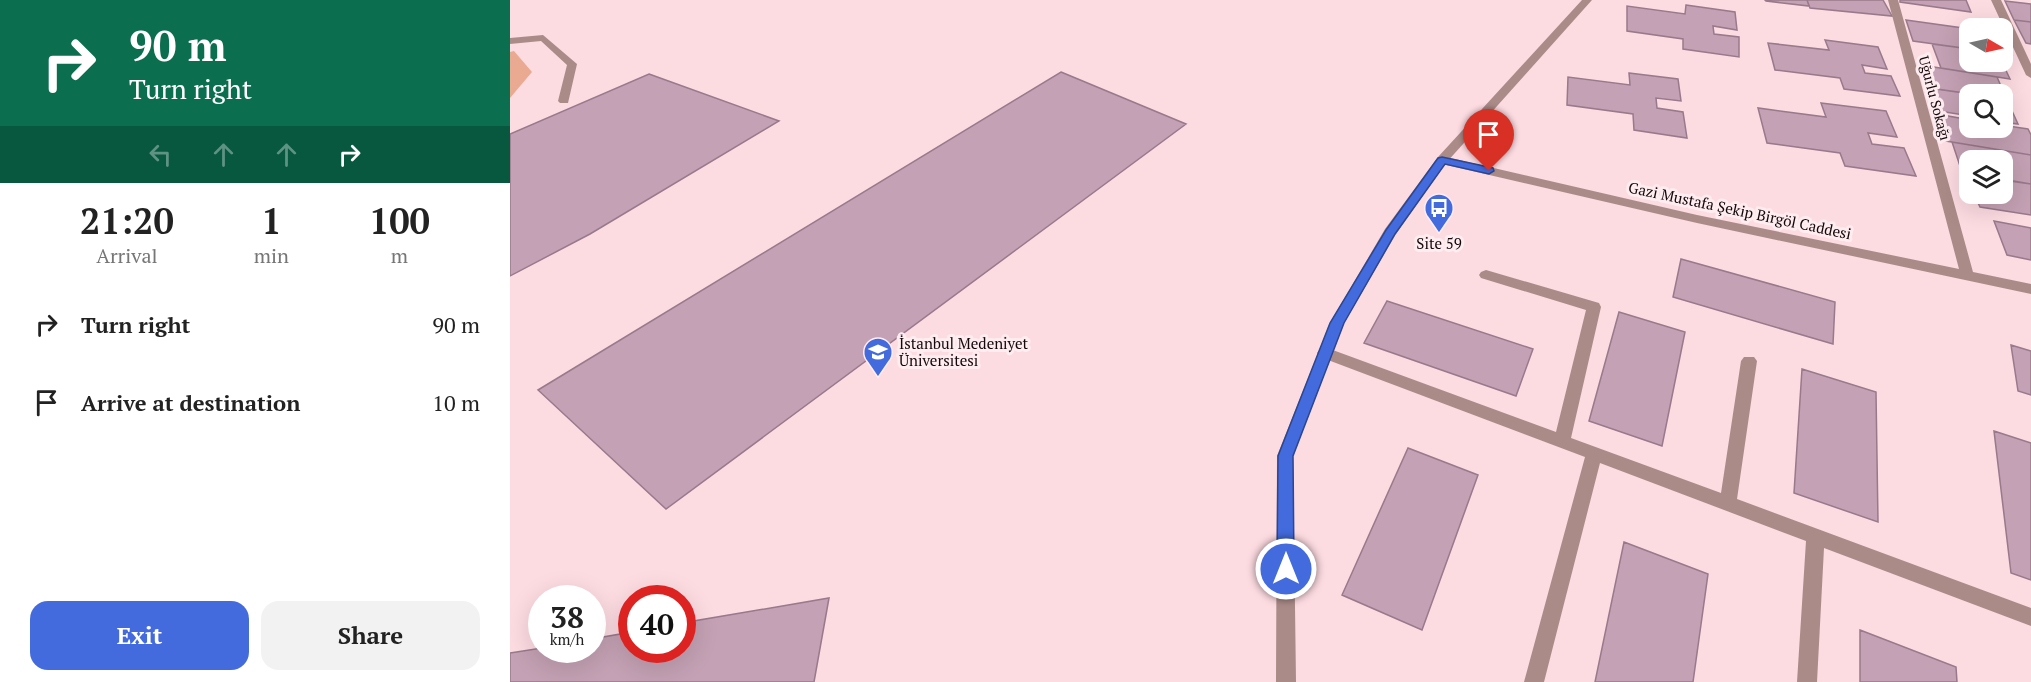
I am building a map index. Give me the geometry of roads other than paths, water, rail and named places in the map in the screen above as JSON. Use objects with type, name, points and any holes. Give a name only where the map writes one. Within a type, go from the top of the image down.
[{"type":"street","points":[[1286,682],[1285,456],[1337,323],[1390,232],[1442,160],[1587,0]]},
{"type":"street","name":"Uğurlu Sokağı","points":[[1893,0],[1967,274]]},
{"type":"street","points":[[1996,0],[2031,75]]},
{"type":"street","points":[[510,41],[543,38],[573,64],[564,102]]},
{"type":"street","name":"Gazi Mustafa Şekip Birgöl Caddesi","points":[[1442,160],[1697,219],[2031,288]]},
{"type":"street","points":[[1486,275],[1594,306],[1562,442]]},
{"type":"street","points":[[1325,353],[2031,617]]},
{"type":"street","points":[[1728,504],[1749,361]]},
{"type":"street","points":[[1534,682],[1594,454]]},
{"type":"street","points":[[1807,682],[1815,536]]},
{"type":"place","name":"Site 59","points":[[1439,234]]},
{"type":"place","name":"İstanbul Medeniyet Üniversitesi","points":[[878,378]]}]
